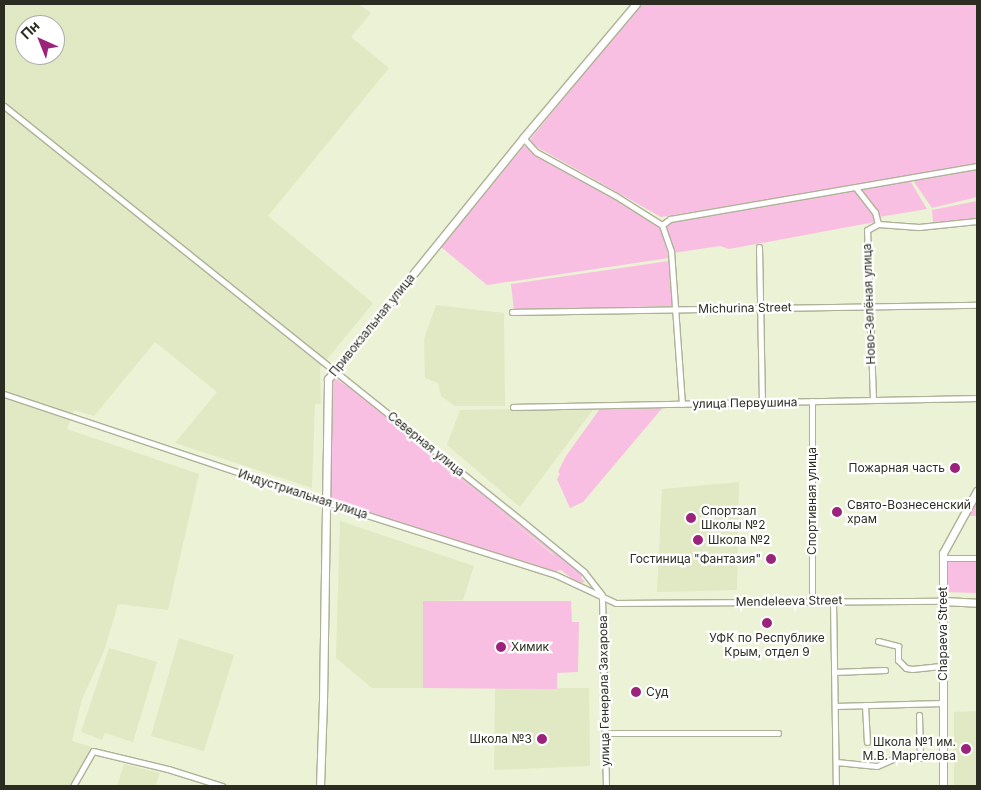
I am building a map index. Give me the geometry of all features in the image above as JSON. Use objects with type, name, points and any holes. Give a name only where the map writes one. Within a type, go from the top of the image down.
[{"type":"main road","name":"Привокзальная улица","points":[[320,786],[328,379],[523,138],[636,4]]},
{"type":"main road","name":"Chapaeva Street","points":[[943,786],[943,553],[977,491]]},
{"type":"main road","name":"Mendeleeva Street","points":[[943,602],[977,603]]},
{"type":"street","name":"Северная улица","points":[[4,106],[200,265],[245,297],[584,572],[602,596]]},
{"type":"street","points":[[523,138],[536,152],[616,196],[662,225],[671,251],[682,404]]},
{"type":"street","points":[[662,225],[670,219],[977,166]]},
{"type":"street","points":[[856,188],[875,212],[878,224],[919,227],[977,221]]},
{"type":"street","name":"Ново-Зелёная улица","points":[[873,400],[867,230],[878,224]]},
{"type":"street","points":[[759,247],[762,402]]},
{"type":"street","name":"Michurina Street","points":[[512,312],[977,305]]},
{"type":"street","name":"Индустриальная улица","points":[[4,394],[326,502],[556,575],[602,596]]},
{"type":"street","name":"улица Первушина","points":[[513,407],[977,398]]},
{"type":"street","name":"Спортивная улица","points":[[812,401],[812,601]]},
{"type":"street","points":[[944,558],[977,558]]},
{"type":"street","name":"Mendeleeva Street","points":[[602,596],[616,603],[943,602]]},
{"type":"street","name":"улица Генерала Захарова","points":[[602,596],[606,786]]},
{"type":"street","points":[[833,601],[836,786]]},
{"type":"street","points":[[878,641],[898,646],[898,660],[906,668],[943,666]]},
{"type":"street","points":[[834,672],[885,670]]},
{"type":"street","points":[[835,706],[943,703]]},
{"type":"street","points":[[865,705],[867,742]]},
{"type":"street","points":[[919,716],[920,758]]},
{"type":"street","points":[[605,733],[778,734]]},
{"type":"street","points":[[73,786],[93,751],[168,769],[222,786]]},
{"type":"street","points":[[836,762],[877,766],[894,758],[943,758]]},
{"type":"shaded area","points":[[4,4],[359,4],[371,13],[351,37],[389,68],[268,216],[373,303],[320,368],[321,404],[315,404],[312,488],[175,443],[217,392],[155,342],[94,416],[74,410],[67,429],[199,474],[168,610],[118,604],[104,651],[82,699],[72,741],[92,747],[69,786],[4,786]]},
{"type":"shaded area","points":[[640,4],[977,4],[977,165],[661,217],[528,142]]},
{"type":"shaded area","points":[[524,146],[616,198],[660,226],[669,258],[487,285],[441,247]]},
{"type":"shaded area","points":[[977,168],[977,197],[932,208],[912,179]]},
{"type":"shaded area","points":[[909,179],[927,209],[879,217],[860,188]]},
{"type":"shaded area","points":[[856,189],[876,217],[875,222],[729,249],[720,246],[673,253],[665,226],[670,221]]},
{"type":"shaded area","points":[[977,201],[977,219],[933,223],[932,210]]},
{"type":"shaded area","points":[[669,261],[672,306],[514,310],[511,284]]},
{"type":"shaded area","points":[[436,305],[504,313],[505,406],[455,406],[441,396],[438,383],[425,378],[424,339]]},
{"type":"shaded area","points":[[336,374],[583,575],[581,578],[585,582],[581,583],[574,580],[561,570],[552,572],[329,500],[330,381],[332,376],[349,388],[334,376]],"holes":[[[405,434],[487,501],[405,435]],[[487,501],[554,555],[553,555]]]},
{"type":"shaded area","points":[[664,406],[583,502],[570,508],[557,479],[560,474],[558,472],[566,456],[599,410],[607,408]]},
{"type":"shaded area","points":[[595,407],[520,507],[447,445],[460,410]]},
{"type":"shaded area","name":"Школа №2","points":[[739,482],[737,590],[657,592],[662,489]]},
{"type":"shaded area","points":[[977,496],[977,516],[966,516]]},
{"type":"shaded area","points":[[340,521],[474,566],[463,600],[423,601],[423,688],[372,688],[336,658]]},
{"type":"shaded area","points":[[944,558],[977,558],[977,593],[943,592]]},
{"type":"shaded area","name":"Химик","points":[[423,601],[571,601],[572,622],[579,622],[578,672],[557,673],[557,689],[423,688]]},
{"type":"shaded area","points":[[179,638],[234,655],[204,751],[151,736]]},
{"type":"shaded area","points":[[109,648],[157,662],[133,742],[105,733],[102,740],[81,732]]},
{"type":"shaded area","name":"Школа №3","points":[[495,688],[589,688],[590,766],[494,770]]},
{"type":"shaded area","name":"Школа №1 им. М.В. Маргелова","points":[[977,711],[977,786],[954,786],[954,712]]},
{"type":"shaded area","points":[[124,764],[160,773],[155,786],[117,786]]},
{"type":"place","name":"Пожарная часть","points":[[955,468]]},
{"type":"place","name":"Свято-Вознесенский храм","points":[[837,512]]},
{"type":"place","name":"Спортзал Школы №2","points":[[691,518]]},
{"type":"place","name":"Школа №2","points":[[698,540]]},
{"type":"place","name":"Гостиница \"Фантазия\"","points":[[771,559]]},
{"type":"place","name":"УФК по Республике Крым, отдел 9","points":[[767,623]]},
{"type":"place","name":"Химик","points":[[501,647]]},
{"type":"place","name":"Суд","points":[[636,692]]},
{"type":"place","name":"Школа №3","points":[[542,739]]},
{"type":"place","name":"Школа №1 им. М.В. Маргелова","points":[[966,749]]}]
